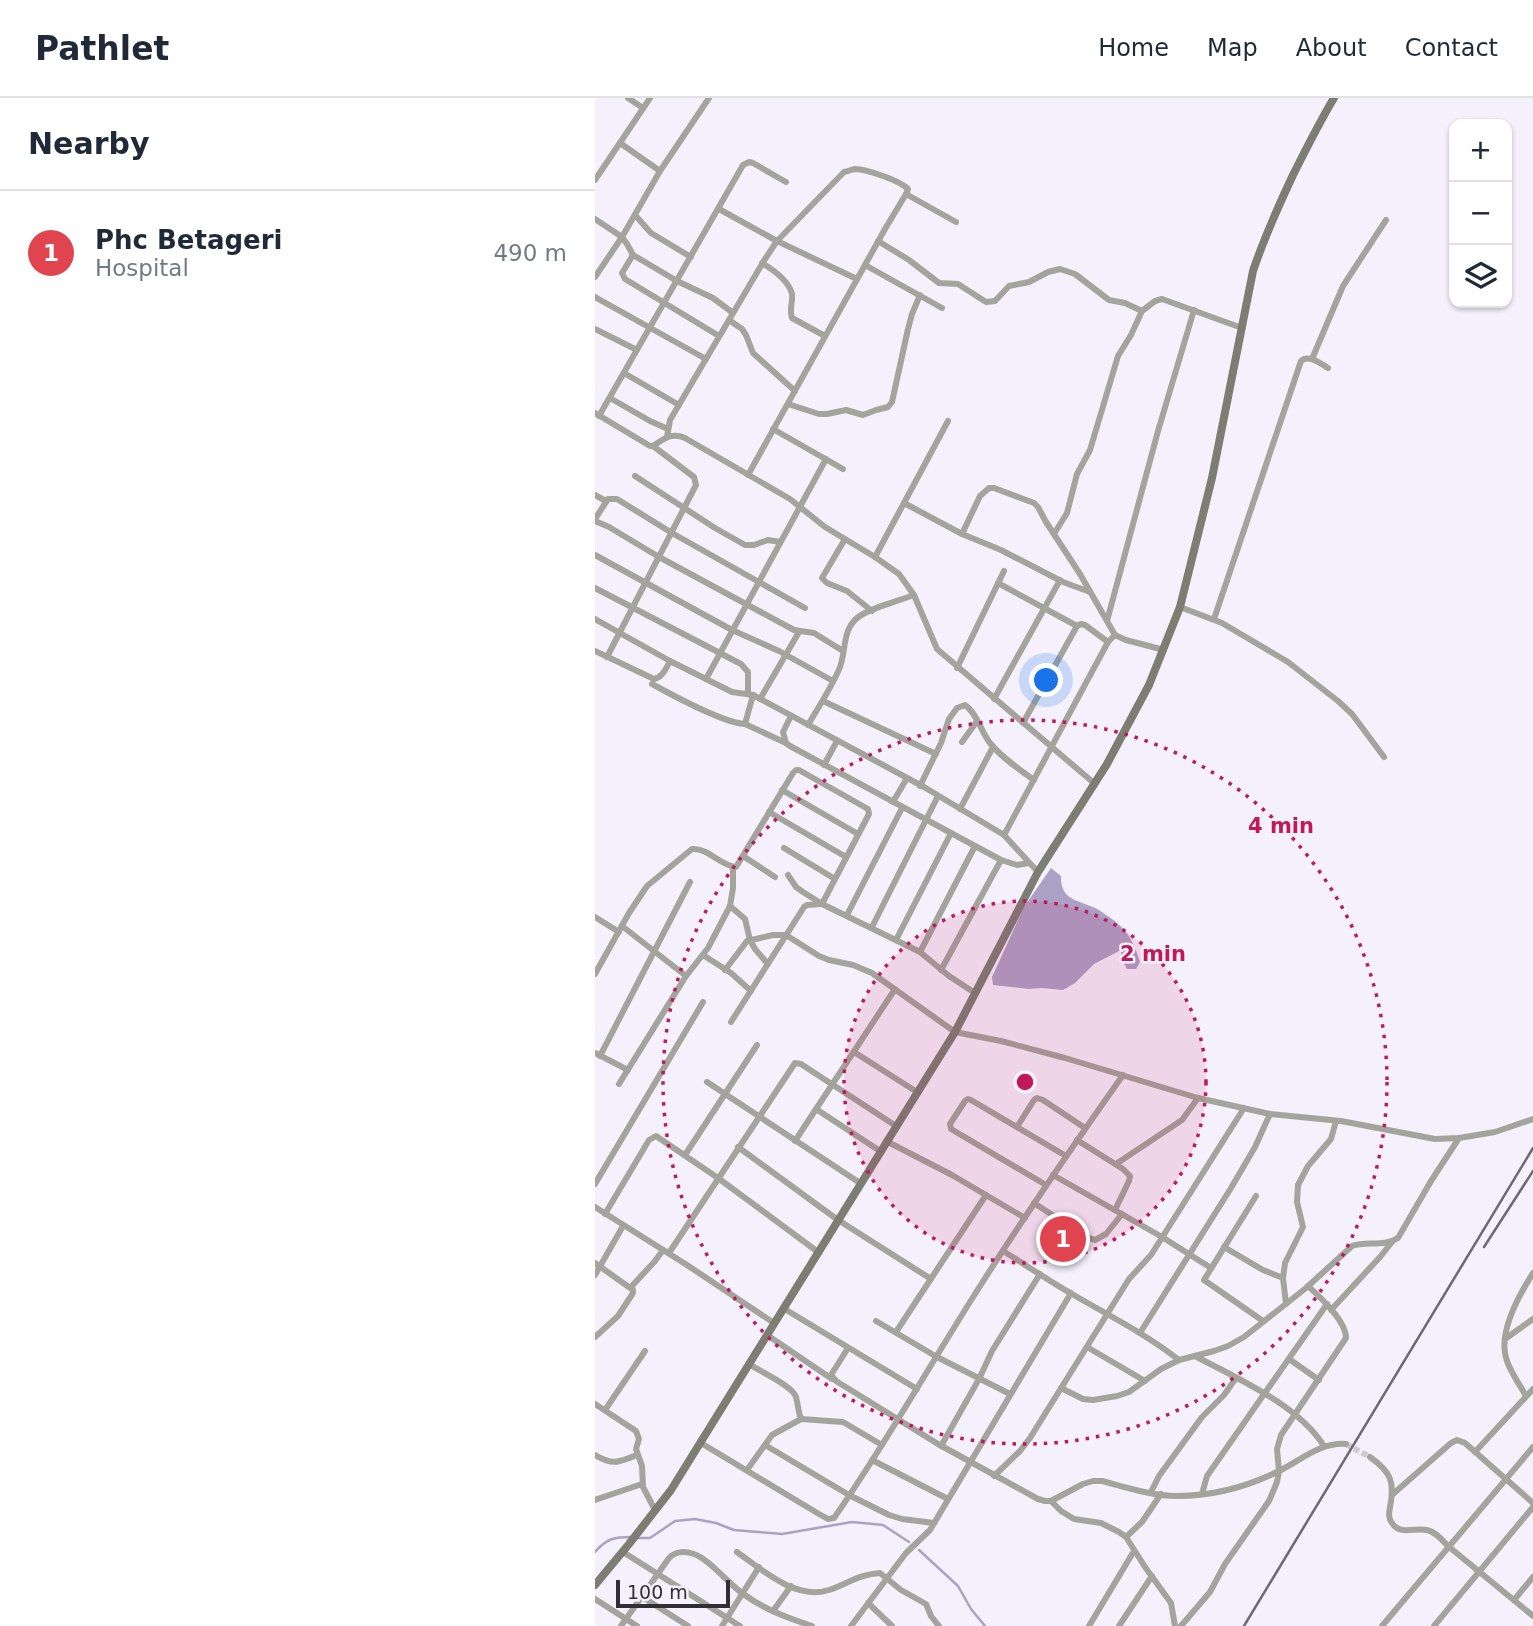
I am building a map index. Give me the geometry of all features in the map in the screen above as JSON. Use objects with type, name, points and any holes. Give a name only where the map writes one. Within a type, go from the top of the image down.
[{"type":"street","points":[[628,98],[643,108]]},
{"type":"street","points":[[595,180],[650,98]]},
{"type":"street","points":[[595,277],[622,237],[660,171],[709,98]]},
{"type":"street","points":[[595,1585],[671,1490],[955,1031],[1038,872],[1095,784],[1149,685],[1180,607],[1212,478],[1253,271],[1268,227],[1317,125],[1334,98]]},
{"type":"street","points":[[620,143],[660,171]]},
{"type":"street","points":[[607,657],[696,481],[653,446],[646,445],[597,414],[610,398],[745,162],[753,163],[786,182]]},
{"type":"street","points":[[653,446],[667,433],[670,420],[777,242],[844,172],[860,170],[901,183],[908,189],[907,194],[748,475]]},
{"type":"street","points":[[907,194],[956,222]]},
{"type":"street","points":[[719,209],[777,242],[857,279]]},
{"type":"street","points":[[635,215],[651,233],[691,257]]},
{"type":"street","points":[[595,219],[622,237],[633,255],[706,295],[731,316],[746,335],[753,353],[795,391]]},
{"type":"street","points":[[1312,359],[1343,286],[1386,220]]},
{"type":"street","points":[[878,241],[939,282],[958,284],[986,302],[995,301],[1009,286],[1029,282],[1060,269],[1075,274],[1109,300],[1142,310]]},
{"type":"street","points":[[633,255],[623,270],[623,276],[629,283],[719,336]]},
{"type":"street","points":[[762,263],[775,272],[790,289],[792,317],[825,336]]},
{"type":"street","points":[[865,265],[943,308]]},
{"type":"street","points":[[788,404],[819,414],[846,410],[863,415],[888,407],[892,402],[912,314],[920,295]]},
{"type":"street","points":[[595,297],[706,359]]},
{"type":"street","points":[[1054,534],[1067,513],[1077,474],[1090,450],[1118,356],[1142,310],[1162,299],[1242,328]]},
{"type":"street","points":[[1107,621],[1194,310]]},
{"type":"street","points":[[595,329],[638,350]]},
{"type":"street","points":[[1214,619],[1299,364],[1304,358],[1312,359],[1328,368]]},
{"type":"street","points":[[624,373],[679,405]]},
{"type":"street","points":[[610,398],[667,433],[678,435],[790,499],[810,516],[899,574],[914,595],[937,649],[1095,784]]},
{"type":"street","points":[[875,557],[948,421]]},
{"type":"street","points":[[773,429],[843,469]]},
{"type":"street","points":[[706,679],[826,459]]},
{"type":"street","points":[[635,476],[745,545],[773,540],[780,542]]},
{"type":"street","points":[[962,534],[980,496],[989,488],[1034,503],[1115,635],[1164,650]]},
{"type":"street","points":[[595,495],[606,501]]},
{"type":"street","points":[[805,608],[671,533],[617,499],[606,501],[595,520],[746,605],[799,632],[820,636],[843,651]]},
{"type":"street","points":[[905,503],[962,534],[1090,592]]},
{"type":"street","points":[[845,539],[822,578],[827,583],[847,591],[872,611]]},
{"type":"street","points":[[595,555],[732,630],[833,681]]},
{"type":"street","points":[[957,668],[1004,571]]},
{"type":"street","points":[[994,699],[1060,580]]},
{"type":"street","points":[[998,583],[1077,626]]},
{"type":"street","points":[[595,588],[735,660],[745,668],[748,672],[750,695],[745,724]]},
{"type":"street","points":[[808,724],[840,668],[850,626],[862,614],[914,595]]},
{"type":"street","points":[[1180,607],[1214,619],[1288,662],[1352,714],[1384,757]]},
{"type":"street","points":[[595,620],[732,692],[760,699],[939,796],[1004,835],[1038,872]]},
{"type":"street","points":[[1023,723],[1077,626],[1085,625],[1108,642]]},
{"type":"street","points":[[760,699],[799,632]]},
{"type":"street","points":[[1004,835],[1108,642],[1115,635]]},
{"type":"street","points":[[595,651],[654,679],[662,674],[670,661]]},
{"type":"street","points":[[652,684],[713,714],[745,724],[786,743],[1000,860],[1017,865],[1029,863]]},
{"type":"street","points":[[823,701],[936,754]]},
{"type":"street","points":[[920,786],[949,719],[961,706],[968,707],[993,747],[1034,780]]},
{"type":"street","points":[[786,743],[783,732],[791,716]]},
{"type":"street","points":[[962,742],[977,721]]},
{"type":"street","points":[[824,765],[838,741]]},
{"type":"street","points":[[960,809],[993,747]]},
{"type":"street","points":[[733,867],[739,864],[796,770],[868,809],[869,814],[820,904]]},
{"type":"street","points":[[893,802],[907,778]]},
{"type":"street","points":[[782,790],[858,834]]},
{"type":"street","points":[[872,927],[939,796]]},
{"type":"street","points":[[847,915],[902,808]]},
{"type":"street","points":[[768,814],[846,857]]},
{"type":"street","points":[[896,940],[951,833]]},
{"type":"street","points":[[920,952],[975,846]]},
{"type":"street","points":[[784,848],[835,879]]},
{"type":"street","points":[[595,974],[647,886],[692,849],[702,850],[733,867]]},
{"type":"street","points":[[743,856],[775,877]]},
{"type":"street","points":[[941,970],[1000,860]]},
{"type":"street","points":[[619,1084],[687,975],[703,955],[730,905],[733,867]]},
{"type":"street","points":[[788,875],[796,887],[820,904],[920,952],[975,993]]},
{"type":"street","points":[[628,1070],[598,1054],[690,881]]},
{"type":"street","points":[[731,1023],[807,905],[820,904]]},
{"type":"street","points":[[730,905],[745,919],[750,940],[768,964]]},
{"type":"street","points":[[595,917],[620,929],[687,975]]},
{"type":"street","points":[[725,970],[750,940],[786,935],[819,956],[872,973],[955,1031],[1027,1047],[1198,1098],[1270,1114],[1336,1121],[1435,1139],[1495,1132],[1533,1119]]},
{"type":"street","points":[[703,955],[751,991]]},
{"type":"street","points":[[795,1141],[895,989]]},
{"type":"street","points":[[595,1184],[703,1002]]},
{"type":"street","points":[[685,1155],[757,1045]]},
{"type":"street","points":[[854,1052],[917,1092]]},
{"type":"street","points":[[631,1287],[666,1252],[795,1063],[801,1064],[896,1126]]},
{"type":"street","points":[[701,1443],[828,1519],[834,1518],[1034,1203],[1123,1075]]},
{"type":"street","points":[[707,1083],[860,1183]]},
{"type":"street","points":[[1017,1127],[1037,1098],[1086,1128]]},
{"type":"street","points":[[1116,1164],[1182,1121],[1198,1098]]},
{"type":"street","points":[[1047,1185],[953,1131],[950,1126],[968,1099],[1066,1156]]},
{"type":"street","points":[[995,1476],[1020,1451],[1129,1279],[1162,1237],[1244,1108]]},
{"type":"street","points":[[816,1109],[880,1151]]},
{"type":"street","points":[[1140,1333],[1243,1168],[1270,1114]]},
{"type":"street","points":[[1286,1304],[1283,1278],[1285,1263],[1303,1227],[1297,1202],[1298,1185],[1308,1166],[1331,1139],[1336,1121]]},
{"type":"street","points":[[605,1214],[652,1136],[659,1137],[818,1252]]},
{"type":"street","points":[[1202,1494],[1207,1476],[1289,1359],[1329,1307],[1398,1238],[1458,1138]]},
{"type":"street","points":[[1077,1140],[1128,1172],[1129,1181],[1115,1210]]},
{"type":"street","points":[[886,1141],[1025,1218]]},
{"type":"street","points":[[738,1147],[838,1220],[931,1279]]},
{"type":"street","points":[[1053,1175],[1211,1268]]},
{"type":"street","points":[[896,1332],[986,1195]]},
{"type":"street","points":[[1256,1196],[1204,1280],[1263,1321]]},
{"type":"street","points":[[1034,1203],[1086,1237],[1095,1240],[1106,1234],[1122,1214]]},
{"type":"street","points":[[595,1207],[774,1322]]},
{"type":"street","points":[[595,1275],[598,1264],[623,1226]]},
{"type":"street","points":[[1061,1388],[1083,1399],[1093,1400],[1129,1392],[1179,1360],[1229,1346],[1244,1337],[1308,1286],[1352,1246],[1360,1243],[1392,1242]]},
{"type":"street","points":[[1224,1247],[1263,1270],[1283,1278]]},
{"type":"street","points":[[1003,1251],[1140,1333],[1179,1360]]},
{"type":"street","points":[[595,1337],[618,1316],[633,1293],[631,1287],[598,1264]]},
{"type":"street","points":[[1526,1396],[1507,1361],[1504,1348],[1511,1312],[1533,1273]]},
{"type":"street","points":[[941,1446],[992,1351],[1039,1274]]},
{"type":"street","points":[[1051,1501],[1074,1519],[1110,1526],[1126,1537],[1171,1603],[1178,1626],[1210,1592],[1225,1564],[1264,1509],[1275,1489],[1279,1471],[1278,1442],[1346,1338],[1345,1329],[1329,1307],[1308,1286]]},
{"type":"street","points":[[851,1626],[906,1553],[935,1523],[1071,1293]]},
{"type":"street","points":[[783,1308],[916,1389]]},
{"type":"street","points":[[1505,1339],[1533,1319]]},
{"type":"street","points":[[876,1321],[937,1357],[1010,1394]]},
{"type":"street","points":[[767,1335],[941,1446],[1045,1501],[1051,1501],[1093,1481],[1176,1496],[1236,1488],[1279,1471],[1324,1446],[1346,1444]]},
{"type":"street","points":[[1087,1347],[1145,1381]]},
{"type":"street","points":[[836,1381],[831,1375],[848,1348]]},
{"type":"street","points":[[605,1410],[645,1352]]},
{"type":"street","points":[[1195,1356],[1263,1393],[1295,1415],[1314,1431],[1324,1446]]},
{"type":"street","points":[[1289,1359],[1318,1380]]},
{"type":"street","points":[[749,1364],[792,1390],[801,1419]]},
{"type":"street","points":[[1151,1492],[1159,1476],[1202,1417],[1224,1395],[1236,1378]]},
{"type":"street","points":[[1475,1452],[1533,1389]]},
{"type":"street","points":[[595,1404],[636,1431],[639,1439],[636,1450],[642,1466],[642,1484],[655,1510]]},
{"type":"street","points":[[747,1470],[775,1432],[801,1419],[843,1422],[882,1445]]},
{"type":"street","points":[[1393,1494],[1457,1440],[1465,1443],[1533,1505],[1434,1626]]},
{"type":"street","points":[[765,1445],[889,1515],[935,1523]]},
{"type":"street","points":[[1382,1626],[1533,1447]]},
{"type":"street","points":[[595,1455],[614,1463],[637,1455]]},
{"type":"street","points":[[1370,1457],[1392,1480],[1393,1494],[1389,1515],[1395,1527],[1402,1530],[1431,1531],[1533,1616]]},
{"type":"street","points":[[872,1460],[948,1499]]},
{"type":"street","points":[[595,1500],[642,1484]]},
{"type":"street","points":[[1126,1537],[1142,1522],[1161,1494]]},
{"type":"street","points":[[626,1548],[657,1574],[740,1626]]},
{"type":"street","points":[[1089,1626],[1134,1551]]},
{"type":"street","points":[[621,1626],[672,1554],[680,1552],[692,1553],[702,1558],[742,1594],[773,1611],[812,1626]]},
{"type":"street","points":[[737,1552],[777,1580],[813,1592],[821,1592],[855,1578],[880,1573],[926,1605],[930,1616],[939,1626]]},
{"type":"street","points":[[722,1626],[759,1567]]},
{"type":"street","points":[[1119,1626],[1152,1576]]},
{"type":"street","points":[[1514,1600],[1533,1577]]},
{"type":"street","points":[[773,1611],[791,1586]]},
{"type":"street","points":[[641,1596],[688,1626]]},
{"type":"street","points":[[595,1599],[637,1626]]},
{"type":"street","points":[[868,1603],[892,1626]]},
{"type":"shaded area","points":[[1051,868],[1061,876],[1064,891],[1068,896],[1099,910],[1125,931],[1140,962],[1136,969],[1127,969],[1121,950],[1094,964],[1075,983],[1063,990],[993,985],[992,977],[1024,907]]},
{"type":"waterway","points":[[639,1538],[650,1538],[675,1521],[695,1519],[734,1530],[782,1534],[852,1522],[883,1525],[909,1542]]},
{"type":"waterway","points":[[595,1552],[612,1539],[632,1537]]},
{"type":"waterway","points":[[919,1550],[958,1586],[985,1626]]},
{"type":"tunnel","points":[[1346,1444],[1370,1457]]},
{"type":"railway","points":[[1244,1626],[1533,1148]]},
{"type":"railway","points":[[1484,1247],[1533,1171]]},
{"type":"place","name":"Phc Betageri","points":[[1063,1239]]}]
